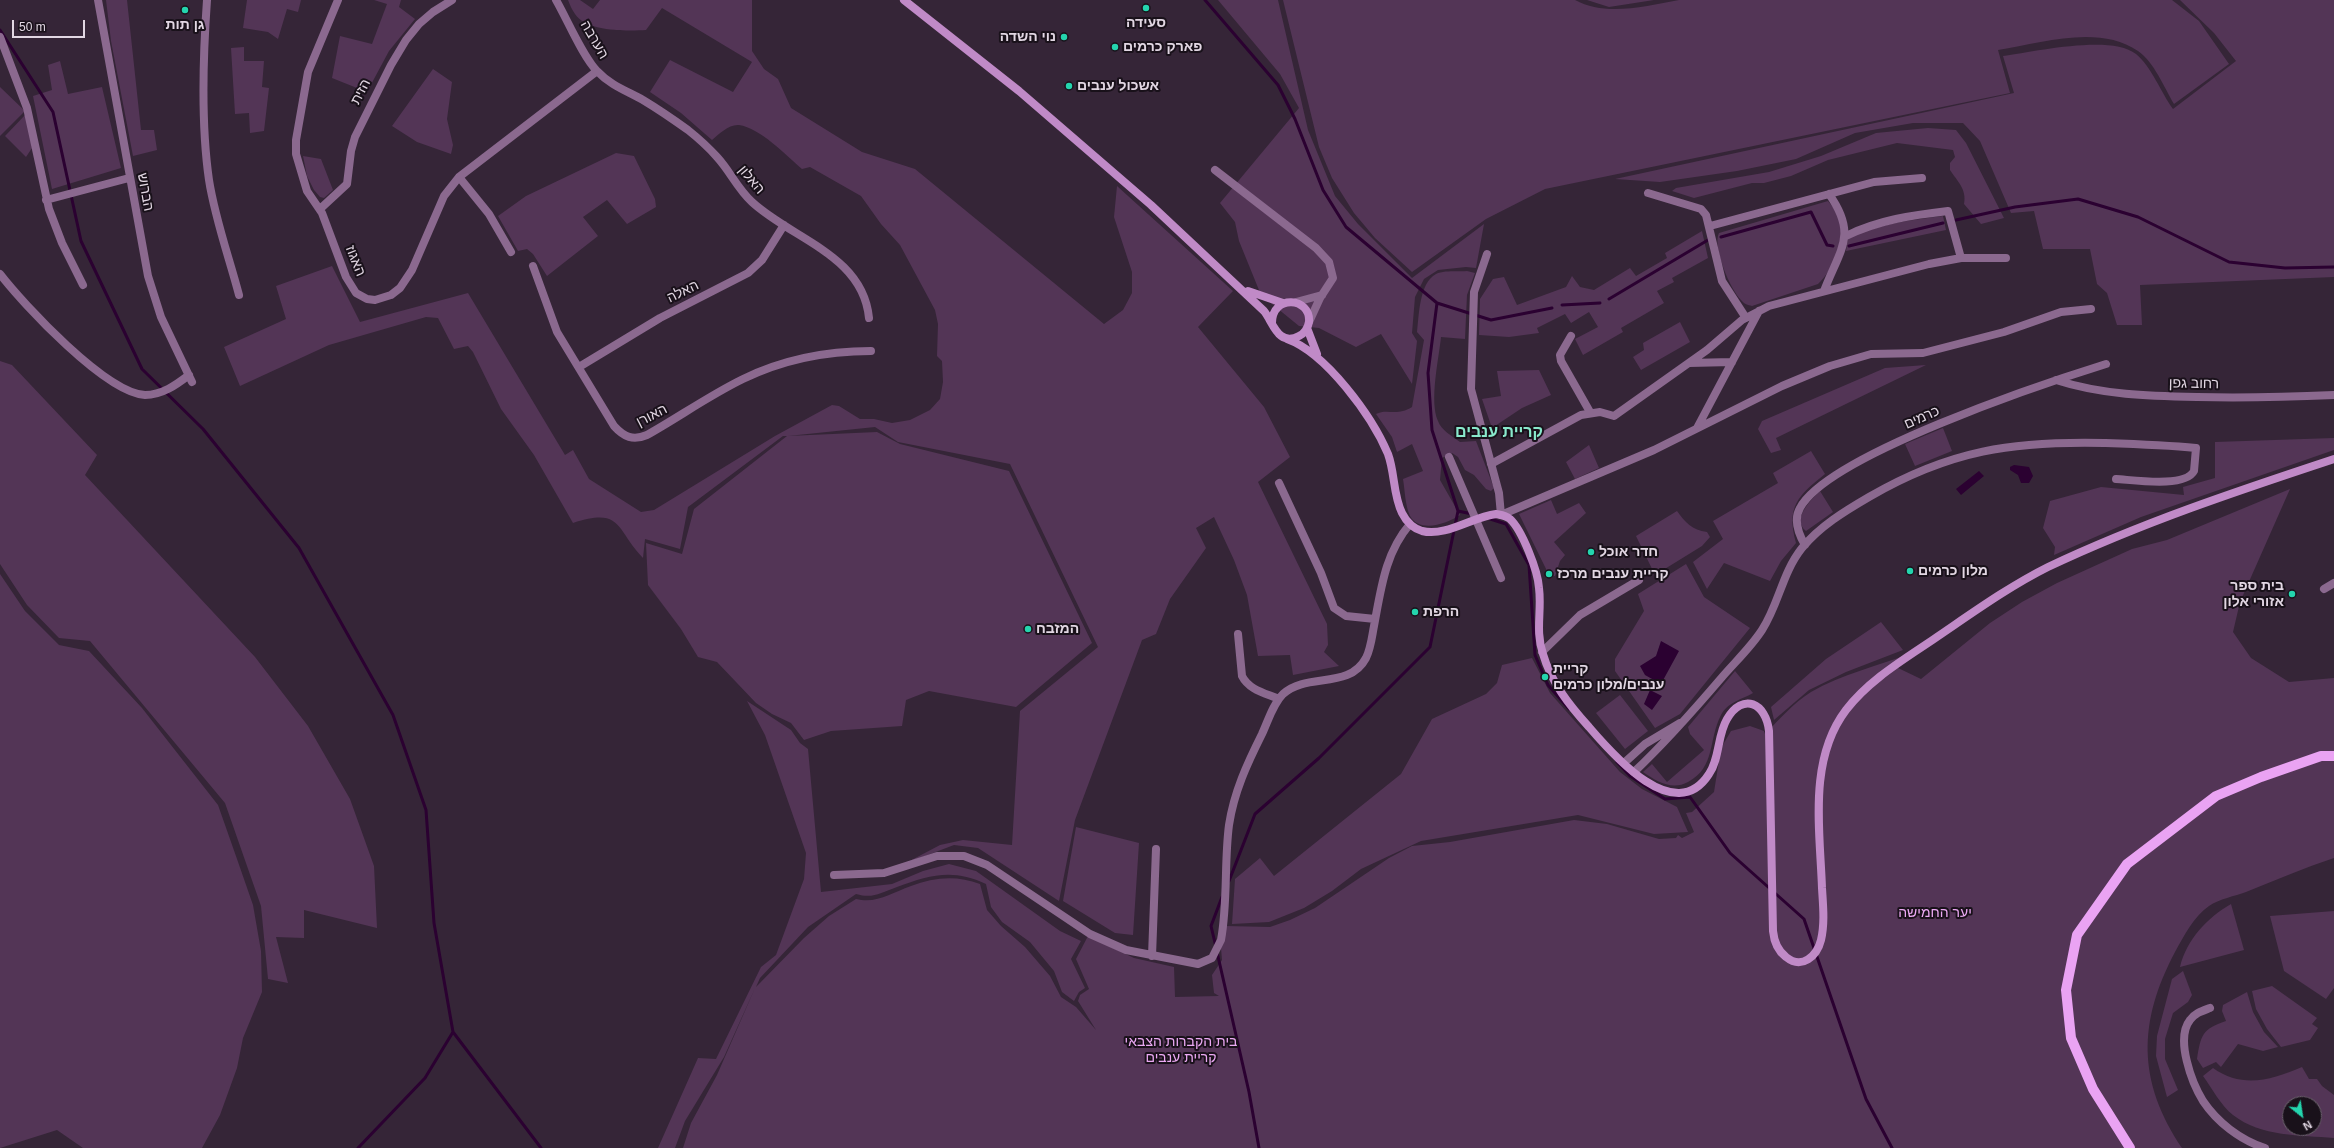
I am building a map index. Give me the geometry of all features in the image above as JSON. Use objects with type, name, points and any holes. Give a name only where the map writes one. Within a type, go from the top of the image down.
[{"type":"main road","points":[[904,0],[1019,91],[1150,205],[1264,311],[1277,333],[1306,347],[1320,360],[1352,395],[1378,434],[1394,473],[1401,512],[1410,524],[1421,530],[1434,532],[1489,515],[1501,515],[1510,519],[1516,527],[1537,574],[1540,591],[1538,629],[1542,652],[1552,678],[1566,699],[1594,733],[1634,772],[1650,784],[1663,791],[1672,793],[1689,790],[1697,786],[1709,774],[1714,764],[1722,730],[1732,713],[1744,704],[1750,704],[1761,708],[1768,722],[1769,731],[1773,935],[1779,949],[1785,957],[1794,962],[1808,960],[1817,951],[1822,932],[1822,882],[1818,822],[1824,761],[1832,736],[1844,712],[1862,691],[1886,671],[1993,599],[2047,568],[2130,531],[2209,500],[2334,459]]},
{"type":"main road","points":[[1238,286],[1259,297],[1283,303],[1296,302],[1306,310],[1312,345],[1320,360]]},
{"type":"main road","points":[[1272,323],[1274,311],[1283,303]]},
{"type":"main road","points":[[1287,338],[1299,336],[1308,325]]},
{"type":"main road","points":[[2130,1148],[2092,1089],[2070,1038],[2066,990],[2077,935],[2127,864],[2216,796],[2261,777],[2321,756],[2334,756]]},
{"type":"street","name":"הברוש","points":[[0,274],[52,332],[97,369],[128,390],[141,394],[159,393],[190,378],[152,293],[129,178],[98,0]]},
{"type":"street","points":[[207,0],[204,122],[207,168],[215,207],[239,295]]},
{"type":"street","name":"האגוז","points":[[338,0],[309,68],[296,140],[299,168],[309,194],[320,209],[350,286],[363,298],[380,299],[396,291],[407,280],[444,196],[459,177],[597,71]]},
{"type":"street","name":"הזית","points":[[320,209],[347,184],[351,151],[358,128],[401,48],[426,18],[452,0]]},
{"type":"street","name":"הערבה","points":[[556,0],[597,71]]},
{"type":"street","points":[[0,37],[28,112],[46,200],[60,238],[83,285]]},
{"type":"street","name":"האלון","points":[[597,71],[614,86],[642,100],[688,130],[717,157],[747,197],[766,214],[820,248],[846,270],[862,292],[869,318]]},
{"type":"street","points":[[1215,170],[1324,255],[1333,271],[1333,278],[1308,325]]},
{"type":"street","points":[[459,177],[489,214],[511,252]]},
{"type":"street","points":[[46,200],[129,178]]},
{"type":"street","points":[[1710,226],[1874,182],[1922,178]]},
{"type":"street","points":[[1648,193],[1701,209],[1706,215],[1710,226],[1722,281],[1746,318]]},
{"type":"street","points":[[1824,291],[1846,236],[1842,216],[1829,194]]},
{"type":"street","points":[[1846,236],[1859,229],[1896,218],[1948,211],[1961,258]]},
{"type":"street","name":"האלה","points":[[579,367],[667,314],[732,284],[748,273],[762,260],[784,225]]},
{"type":"street","points":[[1487,254],[1474,292],[1471,389],[1501,500],[1501,515],[1654,450],[1782,386],[1830,366],[1871,354],[1922,352],[2004,332],[2061,312],[2091,309]]},
{"type":"street","points":[[1491,464],[1590,412],[1600,412],[1614,416],[1689,362],[1746,318],[1759,311],[1900,270],[1961,258],[2006,258]]},
{"type":"street","name":"האורן","points":[[533,266],[555,328],[614,426],[626,436],[638,438],[647,435],[737,382],[762,371],[821,355],[871,351]]},
{"type":"street","points":[[1296,302],[1323,295]]},
{"type":"street","points":[[1697,428],[1759,311]]},
{"type":"street","points":[[1571,336],[1561,352],[1561,361],[1590,412]]},
{"type":"street","points":[[1689,362],[1732,362]]},
{"type":"street","name":"כרמים","points":[[1805,545],[1797,526],[1798,510],[1811,493],[1834,475],[1863,459],[1929,429],[2056,380],[2106,364]]},
{"type":"street","name":"רחוב גפן","points":[[2056,380],[2098,391],[2152,396],[2226,397],[2334,395]]},
{"type":"street","points":[[1634,772],[1685,721],[1760,632],[1772,612],[1787,571],[1805,545],[1834,519],[1885,488],[1928,468],[1978,452],[2017,445],[2056,442],[2196,448],[2194,471],[2187,478],[2170,481],[2116,479]]},
{"type":"street","points":[[1449,457],[1502,578]]},
{"type":"street","points":[[1279,483],[1321,573],[1334,608],[1346,616],[1375,619]]},
{"type":"street","points":[[834,875],[884,873],[937,856],[964,856],[987,865],[1096,938],[1126,950],[1152,956],[1198,964],[1208,961],[1218,950],[1222,935],[1229,831],[1234,799],[1245,769],[1279,699],[1284,693],[1297,686],[1340,678],[1355,671],[1368,654],[1388,560],[1399,538],[1410,524]]},
{"type":"street","points":[[1542,652],[1580,615],[1639,580]]},
{"type":"street","points":[[2324,589],[2334,584]]},
{"type":"street","points":[[1238,634],[1242,676],[1245,682],[1253,688],[1279,699]]},
{"type":"street","points":[[1624,763],[1652,740],[1685,721]]},
{"type":"street","points":[[1152,956],[1156,849]]},
{"type":"street","points":[[2210,1008],[2194,1015],[2186,1027],[2184,1038],[2185,1054],[2190,1073],[2203,1102],[2226,1126],[2240,1137],[2265,1148]]},
{"type":"green space","points":[[106,0],[127,0],[141,130],[154,130],[157,150],[133,156],[111,41]]},
{"type":"green space","points":[[247,0],[301,0],[298,12],[287,9],[278,39],[268,32],[243,28]]},
{"type":"green space","points":[[374,0],[401,0],[399,7],[415,19],[389,51],[367,92],[332,78],[340,36],[372,44],[387,4]]},
{"type":"green space","points":[[568,0],[580,0],[593,9],[600,0],[752,0],[752,51],[764,69],[778,79],[791,108],[862,152],[915,169],[1104,324],[1123,310],[1132,293],[1132,272],[1114,217],[1117,186],[1233,291],[1198,327],[1264,407],[1290,457],[1258,482],[1327,624],[1328,645],[1324,652],[1339,666],[1293,675],[1290,655],[1258,656],[1247,595],[1234,560],[1214,517],[1196,528],[1206,548],[1170,599],[1156,634],[1142,640],[1075,820],[1059,901],[978,848],[954,845],[904,864],[940,845],[963,840],[1012,845],[1020,711],[1098,647],[1010,464],[898,442],[875,427],[788,436],[877,432],[900,444],[1009,471],[1092,643],[1016,707],[929,691],[906,700],[902,726],[831,731],[804,740],[791,723],[772,714],[756,703],[717,662],[698,657],[681,629],[648,585],[646,543],[682,554],[694,509],[787,436],[783,436],[688,507],[680,549],[645,539],[643,558],[622,530],[610,519],[589,519],[573,523],[534,455],[501,409],[473,352],[468,346],[454,349],[438,318],[426,317],[329,345],[240,386],[224,347],[286,319],[276,286],[332,266],[360,322],[468,293],[565,455],[573,450],[589,479],[641,512],[654,510],[775,436],[832,405],[839,406],[860,419],[874,419],[892,423],[910,420],[930,410],[940,399],[943,382],[942,361],[937,356],[938,324],[935,310],[900,245],[881,224],[861,196],[810,167],[802,169],[772,143],[747,127],[739,125],[732,126],[724,130],[712,140],[681,113],[650,92],[670,60],[733,92],[752,62],[662,8],[646,30],[618,30],[598,27],[581,20],[574,12]]},
{"type":"green space","points":[[1218,0],[1278,0],[1308,130],[1335,196],[1358,224],[1412,278],[1484,224],[1476,268],[1466,267],[1438,270],[1424,279],[1415,297],[1412,333],[1417,341],[1412,384],[1381,334],[1356,347],[1319,328],[1299,326],[1261,295],[1239,241],[1235,222],[1220,203],[1299,108],[1280,74]]},
{"type":"green space","points":[[1283,0],[1575,0],[1600,8],[1626,9],[1679,0],[2172,0],[2199,21],[2229,64],[2174,104],[2158,75],[2144,56],[2123,43],[2106,38],[2070,38],[1998,50],[2010,93],[1545,189],[1486,219],[1412,272],[1375,238],[1354,213],[1332,178],[1319,147]]},
{"type":"green space","points":[[1587,0],[1654,0],[1609,7]]},
{"type":"green space","points":[[2180,0],[2334,0],[2334,277],[2140,285],[2142,325],[2117,325],[2107,293],[2097,284],[2090,249],[2043,249],[2034,211],[2011,213],[1980,141],[1963,123],[1913,123],[1855,133],[1796,159],[1737,171],[1660,182],[1615,179],[2014,93],[2003,56],[2052,48],[2109,45],[2124,48],[2136,54],[2147,66],[2173,109],[2236,61],[2214,33]]},
{"type":"green space","points":[[244,47],[244,61],[264,61],[262,87],[269,88],[264,131],[250,133],[249,113],[235,114],[231,48]]},
{"type":"green space","points":[[60,61],[68,94],[102,87],[121,168],[52,189],[33,96],[52,90],[48,65]]},
{"type":"green space","points":[[433,69],[452,82],[447,119],[453,145],[451,154],[417,142],[392,126]]},
{"type":"green space","points":[[0,87],[25,111],[0,136]]},
{"type":"green space","points":[[26,114],[32,148],[26,157],[5,136]]},
{"type":"green space","points":[[1928,128],[1956,130],[1966,143],[2004,218],[1981,224],[1964,204],[1965,199],[1963,190],[1950,170],[1950,163],[1955,157],[1953,150],[1897,143],[1828,160],[1791,176],[1764,183],[1752,183],[1694,198],[1672,191],[1676,188],[1769,172],[1821,156],[1876,133]]},
{"type":"green space","points":[[616,153],[634,156],[655,199],[656,207],[627,224],[607,200],[583,217],[598,236],[547,276],[533,254],[527,249],[518,251],[498,216],[526,196]]},
{"type":"green space","points":[[303,156],[321,159],[333,190],[324,198],[320,197],[314,190],[307,176]]},
{"type":"green space","points":[[1828,201],[1839,216],[1841,236],[1833,263],[1818,284],[1752,306],[1743,302],[1732,287],[1723,267],[1717,239],[1719,233]]},
{"type":"green space","points":[[1943,216],[1946,230],[1846,251],[1848,238],[1859,233],[1895,223]]},
{"type":"green space","points":[[1702,231],[1708,258],[1672,278],[1674,282],[1657,291],[1664,303],[1621,328],[1623,332],[1583,355],[1575,339],[1598,327],[1589,312],[1571,323],[1565,314],[1537,328],[1539,333],[1509,337],[1479,335],[1480,299],[1493,279],[1504,277],[1517,305],[1566,287],[1572,276],[1580,287],[1594,290],[1630,268],[1636,276],[1667,258],[1665,253]]},
{"type":"green space","points":[[1467,271],[1475,273],[1467,295],[1465,339],[1441,337],[1434,391],[1435,413],[1439,424],[1447,433],[1460,442],[1476,441],[1494,488],[1491,491],[1486,489],[1474,475],[1465,470],[1458,457],[1452,453],[1442,458],[1440,480],[1460,515],[1442,524],[1427,526],[1420,525],[1410,516],[1408,512],[1403,479],[1423,471],[1412,444],[1397,452],[1392,437],[1376,414],[1380,412],[1397,412],[1412,407],[1424,340],[1417,332],[1419,309],[1423,292],[1430,278],[1439,273]]},
{"type":"green space","points":[[1680,322],[1690,342],[1641,370],[1633,357],[1644,350],[1643,343]]},
{"type":"green space","points":[[0,361],[12,365],[97,455],[85,475],[255,657],[308,726],[350,799],[374,866],[377,928],[304,910],[304,938],[276,937],[288,983],[268,979],[261,906],[225,803],[90,641],[59,638],[27,605],[0,564]]},
{"type":"green space","points":[[1926,365],[1776,438],[1781,450],[1771,453],[1758,429],[1762,421],[1885,368]]},
{"type":"green space","points":[[1539,370],[1551,395],[1522,408],[1492,428],[1482,399],[1501,396],[1497,371]]},
{"type":"green space","points":[[1943,428],[1952,451],[1915,466],[1905,444]]},
{"type":"green space","points":[[2334,438],[2334,450],[2141,517],[2054,555],[2055,547],[2043,528],[2050,501],[2101,487],[2184,495],[2183,487],[2215,478],[2215,442]]},
{"type":"green space","points":[[1589,445],[1599,468],[1575,479],[1566,462]]},
{"type":"green space","points":[[1811,451],[1825,474],[1801,496],[1797,503],[1793,520],[1793,530],[1796,543],[1781,561],[1770,581],[1724,563],[1707,589],[1693,562],[1723,539],[1713,521],[1778,483],[1773,473]]},
{"type":"green space","name":"יער החמישה","points":[[2290,489],[2240,602],[2233,632],[2251,658],[2289,682],[2334,678],[2334,858],[2209,906],[2194,921],[2175,952],[2154,1003],[2149,1027],[2148,1051],[2150,1075],[2157,1099],[2167,1123],[2182,1148],[683,1148],[691,1123],[717,1075],[755,988],[724,1057],[685,1121],[675,1148],[658,1148],[698,1058],[716,1059],[761,967],[776,955],[804,879],[806,853],[765,735],[747,701],[791,730],[800,743],[808,749],[821,892],[892,884],[923,871],[949,864],[976,871],[1060,931],[1081,941],[1071,959],[1085,988],[1079,992],[1074,1001],[1062,992],[1054,971],[1030,942],[1002,922],[991,907],[986,884],[963,876],[952,875],[941,875],[920,879],[872,896],[856,894],[808,927],[760,978],[756,987],[804,938],[829,916],[856,899],[877,899],[920,883],[937,879],[963,879],[980,884],[987,910],[1001,926],[1025,947],[1050,976],[1061,997],[1076,1007],[1096,1030],[1078,1001],[1080,995],[1089,989],[1076,959],[1088,936],[1134,958],[1174,967],[1175,997],[1219,996],[1214,993],[1212,975],[1222,960],[1221,948],[1225,926],[1270,927],[1290,920],[1315,908],[1389,858],[1412,846],[1450,842],[1574,820],[1607,824],[1659,839],[1676,838],[1678,835],[1682,838],[1694,832],[1686,813],[1692,812],[1714,792],[1721,748],[1731,731],[1750,726],[1764,731],[1765,734],[1792,706],[1811,692],[1847,675],[1911,653],[1896,667],[1921,679],[1990,623],[2022,602],[2057,583],[2132,549],[2167,540]]},
{"type":"green space","points":[[1820,491],[1833,512],[1806,531],[1802,526],[1801,515],[1808,504]]},
{"type":"green space","points":[[1551,500],[1557,514],[1579,503],[1586,513],[1554,542],[1565,555],[1560,561],[1555,576],[1549,575],[1519,514]]},
{"type":"green space","points":[[1677,511],[1689,525],[1707,532],[1710,537],[1702,546],[1655,575],[1636,536]]},
{"type":"green space","points":[[1686,564],[1704,597],[1750,628],[1680,714],[1655,728],[1615,671],[1615,659],[1644,611],[1638,594]]},
{"type":"green space","points":[[0,574],[25,611],[59,645],[89,651],[142,708],[218,805],[253,905],[261,951],[262,992],[243,1038],[237,1068],[220,1115],[202,1148],[83,1148],[57,1130],[0,1148]]},
{"type":"green space","points":[[1881,622],[1903,650],[1846,672],[1809,690],[1774,720],[1771,707],[1826,659]]},
{"type":"green space","points":[[1532,658],[1550,693],[1620,772],[1642,789],[1677,807],[1688,832],[1654,834],[1578,815],[1421,841],[1361,869],[1332,891],[1304,908],[1269,922],[1232,924],[1235,879],[1260,858],[1274,876],[1401,774],[1432,719],[1486,694],[1497,683],[1502,665]]},
{"type":"green space","points":[[1735,671],[1753,693],[1731,704],[1721,715],[1717,724],[1707,761],[1697,776],[1682,785],[1676,786],[1664,784],[1643,772],[1652,764],[1667,782],[1704,750],[1690,734],[1688,727]]},
{"type":"green space","points":[[1620,695],[1648,731],[1625,749],[1596,713]]},
{"type":"green space","points":[[1076,827],[1139,843],[1133,935],[1115,933],[1063,901]]},
{"type":"green space","points":[[2231,904],[2244,950],[2180,967],[2188,947],[2199,930],[2214,916]]},
{"type":"green space","points":[[2334,911],[2334,988],[2326,999],[2284,971],[2270,916]]},
{"type":"green space","points":[[2183,971],[2192,995],[2188,1002],[2173,1013],[2165,1039],[2165,1059],[2178,1090],[2167,1097],[2156,1056],[2157,1036],[2172,979]]},
{"type":"green space","points":[[2272,986],[2317,1018],[2312,1024],[2318,1028],[2310,1040],[2281,1047],[2267,1029],[2256,1009],[2252,991]]},
{"type":"green space","points":[[2247,992],[2253,1012],[2264,1032],[2278,1047],[2263,1051],[2238,1044],[2221,1067],[2216,1062],[2203,1068],[2197,1059],[2204,1034],[2212,1027],[2226,1021],[2222,1011],[2223,1005]]},
{"type":"green space","points":[[2302,1067],[2309,1079],[2317,1079],[2322,1086],[2334,1095],[2334,1138],[2308,1136],[2322,1136],[2322,1096],[2282,1096],[2282,1134],[2256,1127],[2233,1115],[2217,1097],[2203,1076],[2213,1068],[2224,1075],[2235,1079],[2257,1080],[2279,1076]]},
{"type":"shaded area","points":[[2014,465],[2029,467],[2033,476],[2029,483],[2021,483],[2018,475],[2010,470],[2010,467]]},
{"type":"shaded area","points":[[1979,471],[1984,476],[1961,495],[1956,489]]},
{"type":"shaded area","points":[[1661,641],[1679,651],[1661,684],[1645,675],[1640,666],[1656,656]]},
{"type":"shaded area","points":[[1650,690],[1662,696],[1652,710],[1644,704]]},
{"type":"waterway","points":[[1205,0],[1278,85],[1295,119],[1323,190],[1346,227],[1437,303],[1491,320],[1552,308]]},
{"type":"waterway","points":[[0,30],[53,112],[81,241],[142,369],[203,429],[299,548],[393,715],[426,810],[434,923],[453,1032],[425,1078],[358,1148]]},
{"type":"waterway","points":[[1956,220],[2015,207],[2078,199],[2138,217],[2229,262],[2285,268],[2334,267]]},
{"type":"waterway","points":[[1721,237],[1811,212],[1827,245],[1833,246]]},
{"type":"waterway","points":[[1849,246],[1943,223]]},
{"type":"waterway","points":[[1609,299],[1708,240]]},
{"type":"waterway","points":[[1437,303],[1428,373],[1432,430],[1458,511],[1472,514]]},
{"type":"waterway","points":[[1562,305],[1600,303]]},
{"type":"waterway","points":[[1229,881],[1255,814],[1319,758],[1430,647],[1458,511]]},
{"type":"waterway","points":[[1487,518],[1506,524],[1529,565],[1535,655],[1548,685],[1569,709]]},
{"type":"waterway","points":[[1617,762],[1630,776],[1665,799],[1690,797],[1730,853],[1804,919],[1866,1099],[1892,1148]]},
{"type":"waterway","points":[[1216,947],[1211,926],[1222,897]]},
{"type":"waterway","points":[[1217,952],[1249,1092],[1259,1148]]},
{"type":"waterway","points":[[453,1032],[541,1148]]},
{"type":"place","name":"סעידה","points":[[1146,8]]},
{"type":"place","name":"גן תות","points":[[185,10]]},
{"type":"place","name":"נוי השדה","points":[[1064,37]]},
{"type":"place","name":"פארק כרמים","points":[[1115,47]]},
{"type":"place","name":"אשכול ענבים","points":[[1069,86]]},
{"type":"place","name":"חדר אוכל","points":[[1591,552]]},
{"type":"place","name":"מלון כרמים","points":[[1910,571]]},
{"type":"place","name":"קריית ענבים מרכז","points":[[1549,574]]},
{"type":"place","name":"בית ספר אזורי אלון","points":[[2292,594]]},
{"type":"place","name":"הרפת","points":[[1415,612]]},
{"type":"place","name":"המזבח","points":[[1028,629]]},
{"type":"place","name":"קריית ענבים/מלון כרמים","points":[[1545,677]]},
{"type":"district","name":"קריית ענבים","points":[[1499,433]]},
{"type":"park label","name":"בית הקברות הצבאי קריית ענבים","points":[[1181,1050]]}]
